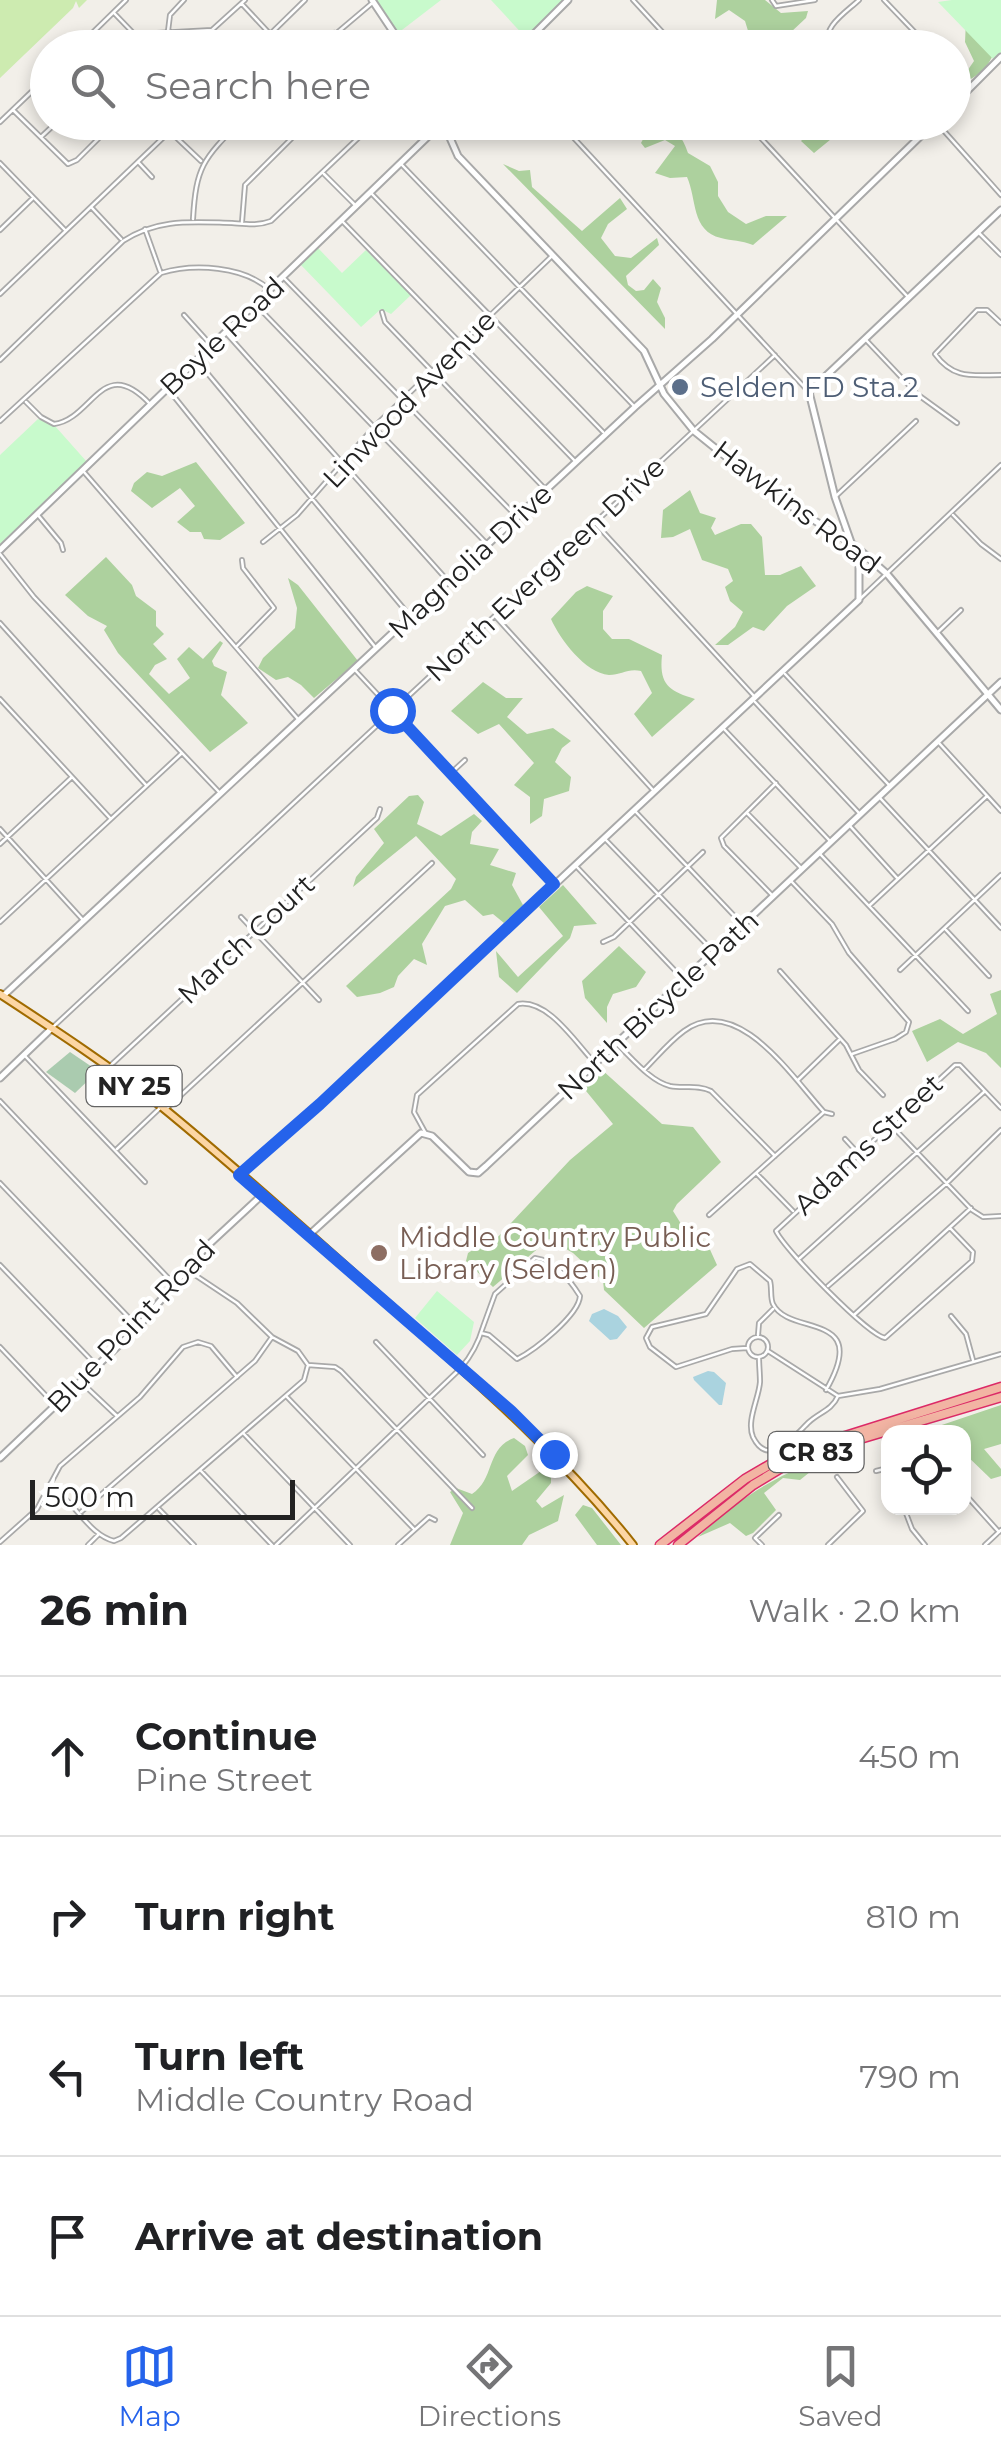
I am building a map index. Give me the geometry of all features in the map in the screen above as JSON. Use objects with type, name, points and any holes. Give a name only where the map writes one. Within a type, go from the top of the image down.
[{"type":"highway","name":"CR 83","points":[[660,1545],[746,1479],[788,1454],[1001,1387]]},
{"type":"highway","name":"CR 83","points":[[678,1545],[742,1493],[786,1465],[823,1450],[1001,1397]]},
{"type":"main road","name":"NY 25","points":[[1,997],[109,1067],[163,1108],[537,1436],[600,1502],[632,1545]]},
{"type":"street","points":[[94,30],[126,0]]},
{"type":"street","points":[[168,30],[170,15],[184,0]]},
{"type":"street","points":[[274,30],[305,0]]},
{"type":"street","points":[[538,30],[568,0]]},
{"type":"street","points":[[633,0],[660,30]]},
{"type":"street","points":[[772,0],[776,6],[786,7],[816,0]]},
{"type":"street","points":[[828,30],[858,0]]},
{"type":"street","points":[[884,0],[913,30]]},
{"type":"street","points":[[338,30],[373,1],[392,30]]},
{"type":"street","points":[[212,30],[243,2],[267,30]]},
{"type":"street","points":[[113,12],[130,30]]},
{"type":"street","points":[[971,87],[1001,58]]},
{"type":"street","points":[[0,122],[30,93]]},
{"type":"street","points":[[13,110],[30,128]]},
{"type":"street","points":[[42,140],[68,164],[97,140]]},
{"type":"street","points":[[0,294],[161,140]]},
{"type":"street","points":[[178,140],[202,162]]},
{"type":"street","points":[[193,221],[195,186],[202,162],[223,140]]},
{"type":"street","points":[[242,224],[245,185],[290,140]]},
{"type":"street","points":[[0,360],[123,241],[145,228],[165,223],[271,221],[357,140]]},
{"type":"street","name":"Boyle Road","points":[[0,552],[425,140]]},
{"type":"street","name":"Hawkins Road","points":[[449,140],[458,156],[644,351],[664,394],[694,431],[776,496],[854,545],[888,574],[1001,710]]},
{"type":"street","points":[[577,140],[809,392],[835,497],[854,545],[860,574],[858,600]]},
{"type":"street","points":[[763,140],[909,298]]},
{"type":"street","name":"Magnolia Drive","points":[[1,997],[671,375],[917,140]]},
{"type":"street","points":[[952,140],[1001,195]]},
{"type":"street","points":[[138,162],[152,178]]},
{"type":"street","points":[[401,164],[634,406]]},
{"type":"street","points":[[1,165],[66,231]]},
{"type":"street","points":[[323,174],[356,206]]},
{"type":"street","points":[[370,193],[605,434]]},
{"type":"street","points":[[0,230],[33,198]]},
{"type":"street","points":[[91,208],[123,241]]},
{"type":"street","points":[[809,392],[1001,210]]},
{"type":"street","points":[[342,221],[575,462]]},
{"type":"street","points":[[145,228],[161,273]]},
{"type":"street","points":[[978,232],[1001,256]]},
{"type":"street","name":"Linwood Avenue","points":[[264,542],[312,498],[374,427],[554,254]]},
{"type":"street","points":[[0,421],[161,273],[191,269],[238,272],[253,276],[271,291]]},
{"type":"street","points":[[284,278],[518,518]]},
{"type":"street","points":[[256,305],[488,545]]},
{"type":"street","points":[[1001,323],[984,309],[977,310],[935,354],[958,374],[1001,375]]},
{"type":"street","points":[[382,312],[385,322],[546,490]]},
{"type":"street","points":[[184,315],[212,346]]},
{"type":"street","points":[[226,333],[448,581]]},
{"type":"street","points":[[865,339],[918,394],[957,424]]},
{"type":"street","name":"North Evergreen Drive","points":[[52,1028],[776,356]]},
{"type":"street","points":[[197,361],[410,616]]},
{"type":"street","points":[[655,372],[671,375]]},
{"type":"street","points":[[25,401],[54,424],[70,418],[96,393],[111,386],[134,389],[150,404]]},
{"type":"street","points":[[167,388],[377,648]]},
{"type":"street","points":[[835,497],[916,421]]},
{"type":"street","points":[[239,1175],[784,672],[1001,465]]},
{"type":"street","points":[[82,470],[299,720]]},
{"type":"street","points":[[993,474],[1001,482]]},
{"type":"street","points":[[36,513],[61,543],[62,550]]},
{"type":"street","points":[[952,514],[1001,558]]},
{"type":"street","points":[[595,523],[860,814]]},
{"type":"street","points":[[0,552],[34,597],[220,794]]},
{"type":"street","points":[[236,647],[274,608],[242,568],[242,560]]},
{"type":"street","points":[[938,632],[961,610]]},
{"type":"street","points":[[494,616],[654,792]]},
{"type":"street","points":[[0,622],[146,785]]},
{"type":"street","points":[[354,669],[554,884]]},
{"type":"street","points":[[784,672],[890,786]]},
{"type":"street","name":"North Bicycle Path","points":[[425,1132],[469,1172],[478,1172],[1001,682]]},
{"type":"street","points":[[0,699],[111,819]]},
{"type":"street","points":[[723,728],[832,842]]},
{"type":"street","points":[[938,742],[1001,810]]},
{"type":"street","points":[[0,922],[182,753]]},
{"type":"street","points":[[451,773],[465,760]]},
{"type":"street","points":[[0,844],[72,777]]},
{"type":"street","points":[[773,896],[724,846],[722,834],[776,783]]},
{"type":"street","points":[[869,906],[987,796]]},
{"type":"street","points":[[879,797],[1001,928]]},
{"type":"street","name":"March Court","points":[[109,1067],[377,818],[380,809]]},
{"type":"street","points":[[634,809],[743,925]]},
{"type":"street","points":[[747,812],[802,870]]},
{"type":"street","points":[[849,825],[898,878]]},
{"type":"street","points":[[0,829],[84,921]]},
{"type":"street","points":[[604,836],[714,952]]},
{"type":"street","points":[[603,942],[702,852]]},
{"type":"street","points":[[820,853],[968,1011]]},
{"type":"street","points":[[116,1150],[432,863]]},
{"type":"street","points":[[574,864],[684,980]]},
{"type":"street","points":[[900,970],[1001,875]]},
{"type":"street","points":[[790,881],[832,924],[849,953],[909,1022],[906,1032],[895,1040],[852,1054]]},
{"type":"street","points":[[241,917],[319,1000]]},
{"type":"street","points":[[944,929],[989,976]]},
{"type":"street","points":[[780,971],[883,1095]]},
{"type":"street","points":[[309,1235],[415,1136],[425,1132],[414,1112],[418,1095],[508,1009],[526,1003],[541,1008],[595,1064]]},
{"type":"street","points":[[644,1070],[684,1031],[712,1020],[724,1021],[750,1034],[824,1112],[832,1114]]},
{"type":"street","points":[[0,1078],[52,1028]]},
{"type":"street","points":[[796,1082],[840,1040]]},
{"type":"street","points":[[616,1044],[644,1070],[670,1086],[711,1090],[775,1156]]},
{"type":"street","points":[[24,1054],[145,1182]]},
{"type":"street","name":"Adams Street","points":[[853,1316],[776,1232],[955,1065],[960,1065],[1001,1108]]},
{"type":"street","points":[[799,1259],[985,1091]]},
{"type":"street","points":[[0,1101],[174,1284]]},
{"type":"street","points":[[709,1216],[824,1112]]},
{"type":"street","points":[[891,1125],[970,1208],[983,1216],[1001,1216]]},
{"type":"street","points":[[826,1287],[1001,1130]]},
{"type":"street","points":[[845,1139],[859,1154]]},
{"type":"street","points":[[756,1172],[794,1212]]},
{"type":"street","points":[[0,1182],[138,1327]]},
{"type":"street","name":"Blue Point Road","points":[[3,1455],[138,1327],[204,1248],[262,1195]]},
{"type":"street","points":[[950,1228],[974,1255],[944,1286],[885,1338],[853,1316],[970,1208]]},
{"type":"street","points":[[200,1470],[274,1545],[461,1368],[477,1347],[495,1294],[535,1258],[555,1267],[580,1296],[578,1307],[533,1350],[517,1358],[482,1333]]},
{"type":"street","points":[[826,1390],[838,1361],[832,1337],[823,1328],[786,1316],[775,1308],[770,1281],[746,1263],[737,1269],[706,1314],[652,1328],[646,1338],[660,1356],[676,1366],[732,1349],[748,1348],[759,1358],[760,1384],[751,1426],[756,1441],[764,1448],[787,1446],[808,1422],[834,1405],[838,1396]]},
{"type":"street","points":[[0,1265],[96,1366]]},
{"type":"street","points":[[186,1269],[236,1304],[272,1337],[298,1351],[308,1365]]},
{"type":"street","points":[[758,1336],[759,1322],[775,1308]]},
{"type":"street","points":[[951,1316],[966,1334],[973,1361]]},
{"type":"street","points":[[748,1348],[750,1340],[758,1336]]},
{"type":"street","points":[[758,1336],[767,1342],[768,1352]]},
{"type":"street","points":[[80,1513],[261,1355],[272,1337]]},
{"type":"street","points":[[0,1542],[37,1509],[60,1466],[140,1397],[183,1347],[192,1342],[211,1346],[236,1376]]},
{"type":"street","points":[[376,1342],[484,1455]]},
{"type":"street","points":[[0,1347],[55,1405]]},
{"type":"street","points":[[768,1352],[838,1396],[880,1389],[1001,1354]]},
{"type":"street","points":[[759,1358],[768,1352]]},
{"type":"street","points":[[50,1488],[100,1534],[116,1543],[304,1380],[308,1365]]},
{"type":"street","points":[[308,1365],[341,1371],[472,1508]]},
{"type":"street","points":[[80,1380],[118,1416]]},
{"type":"street","points":[[286,1396],[414,1530]]},
{"type":"street","points":[[243,1432],[350,1545]]},
{"type":"street","points":[[0,1446],[3,1455]]},
{"type":"street","points":[[876,1471],[881,1470]]},
{"type":"street","points":[[828,1545],[863,1511],[837,1478]]},
{"type":"street","points":[[971,1500],[1000,1531],[985,1545]]},
{"type":"street","points":[[158,1508],[194,1545]]},
{"type":"street","points":[[762,1545],[755,1538],[779,1515]]},
{"type":"street","points":[[907,1515],[912,1530],[925,1545]]},
{"type":"street","points":[[398,1545],[429,1516],[435,1520]]},
{"type":"street","points":[[88,1545],[100,1534]]},
{"type":"green space","points":[[0,0],[87,0],[79,8],[76,1],[50,30],[30,30],[30,49],[0,78]]},
{"type":"green space","points":[[376,0],[441,0],[402,30],[396,30]]},
{"type":"green space","points":[[491,0],[566,0],[536,30],[519,30]]},
{"type":"green space","points":[[717,0],[765,0],[781,13],[808,11],[793,30],[748,30],[745,21],[729,10],[715,19]]},
{"type":"green space","points":[[967,0],[1001,0],[992,58],[971,78],[971,30],[966,30]]},
{"type":"green space","points":[[1001,0],[1001,56],[995,61],[971,36],[971,30],[965,30],[938,2]]},
{"type":"green space","points":[[643,140],[665,140],[645,148]]},
{"type":"green space","points":[[665,140],[682,140],[688,153],[710,166],[718,182],[718,196],[728,212],[746,224],[766,216],[787,216],[753,245],[711,234],[696,213],[687,177],[670,178],[655,173],[675,146]]},
{"type":"green space","points":[[802,140],[830,140],[814,153]]},
{"type":"green space","points":[[503,164],[519,171],[530,170],[532,187],[582,231],[620,198],[627,209],[608,224],[601,238],[615,256],[631,258],[657,238],[659,245],[626,276],[628,285],[636,291],[644,290],[653,279],[661,288],[657,302],[665,318],[665,329]]},
{"type":"green space","points":[[318,248],[342,273],[366,250],[411,295],[391,314],[381,309],[361,327],[300,264]]},
{"type":"green space","points":[[38,419],[55,426],[87,462],[0,544],[0,455]]},
{"type":"green space","points":[[196,462],[245,523],[220,540],[204,539],[201,532],[190,532],[177,522],[195,506],[180,488],[152,508],[131,491],[147,472],[162,476]]},
{"type":"green space","points":[[690,490],[700,513],[716,518],[711,528],[715,535],[751,524],[762,537],[765,575],[780,575],[801,566],[816,586],[787,606],[764,631],[753,627],[728,645],[715,645],[735,627],[743,612],[730,601],[725,587],[733,581],[728,569],[702,560],[690,529],[661,538],[663,510]]},
{"type":"green space","points":[[106,557],[132,585],[136,596],[156,611],[156,626],[164,634],[153,644],[167,659],[155,665],[149,674],[169,694],[190,678],[177,659],[189,647],[203,659],[220,641],[223,643],[212,661],[227,672],[221,695],[248,723],[210,752],[118,653],[104,630],[107,626],[88,616],[65,595]]},
{"type":"green space","points":[[288,578],[298,585],[358,661],[314,698],[288,677],[276,680],[258,668],[263,658],[295,628],[297,608]]},
{"type":"green space","points":[[587,586],[613,596],[603,611],[603,629],[612,639],[629,639],[662,655],[667,685],[695,699],[652,737],[634,714],[652,693],[641,671],[609,675],[591,668],[567,645],[551,619],[576,592]]},
{"type":"green space","points":[[483,682],[506,698],[523,698],[507,717],[527,734],[553,728],[571,741],[555,762],[571,777],[569,791],[544,799],[542,816],[530,824],[530,797],[514,785],[534,763],[499,724],[478,734],[451,711]]},
{"type":"green space","points":[[418,795],[424,802],[417,824],[441,836],[474,814],[482,821],[472,832],[470,844],[499,849],[490,865],[516,873],[512,885],[523,905],[504,923],[493,914],[483,916],[465,900],[445,906],[422,944],[427,965],[414,959],[398,976],[394,987],[357,997],[346,986],[451,889],[456,879],[416,836],[353,887],[356,877],[384,843],[374,829],[409,796]]},
{"type":"green space","points":[[563,885],[597,924],[574,926],[570,938],[517,993],[499,977],[496,951],[518,977],[563,936],[539,907]]},
{"type":"green space","points":[[619,946],[646,972],[636,987],[613,994],[607,1007],[607,1023],[585,998],[582,981]]},
{"type":"green space","points":[[1001,990],[1001,1068],[986,1053],[958,1042],[927,1062],[912,1031],[940,1019],[963,1034],[997,1014],[990,994]]},
{"type":"green space","points":[[70,1052],[98,1071],[75,1093],[46,1072]]},
{"type":"green space","points":[[601,1069],[662,1124],[693,1127],[721,1162],[673,1211],[683,1227],[707,1243],[717,1265],[644,1328],[604,1290],[603,1281],[573,1253],[549,1239],[493,1287],[466,1261],[468,1253],[496,1239],[570,1160],[613,1124],[582,1086]]},
{"type":"green space","points":[[437,1291],[474,1322],[470,1341],[457,1355],[415,1318]]},
{"type":"green space","points":[[1001,1405],[1001,1444],[984,1449],[1001,1469],[1001,1476],[991,1479],[971,1460],[971,1425],[942,1425]]},
{"type":"green space","points":[[514,1438],[525,1446],[528,1455],[507,1476],[512,1491],[541,1471],[551,1475],[551,1483],[536,1501],[542,1508],[564,1495],[558,1521],[529,1535],[522,1545],[450,1545],[463,1513],[450,1492],[456,1488],[472,1494],[484,1480],[499,1449]]},
{"type":"green space","points":[[857,1448],[820,1464],[800,1480],[783,1478],[764,1493],[776,1510],[753,1533],[746,1536],[730,1523],[698,1537],[735,1505],[772,1482],[811,1463]]},
{"type":"green space","points":[[583,1505],[592,1508],[621,1545],[597,1545],[575,1515]]},
{"type":"water","points":[[604,1309],[618,1316],[627,1327],[617,1339],[610,1340],[589,1321],[592,1314]]},
{"type":"water","points":[[708,1371],[726,1383],[722,1405],[694,1380],[693,1377]]},
{"type":"place","name":"Selden FD Sta.2","points":[[680,387]]},
{"type":"place","name":"Middle Country Public Library (Selden)","points":[[379,1253]]},
{"type":"route","points":[[392,710],[554,884],[239,1175],[511,1411],[554,1454]]}]
